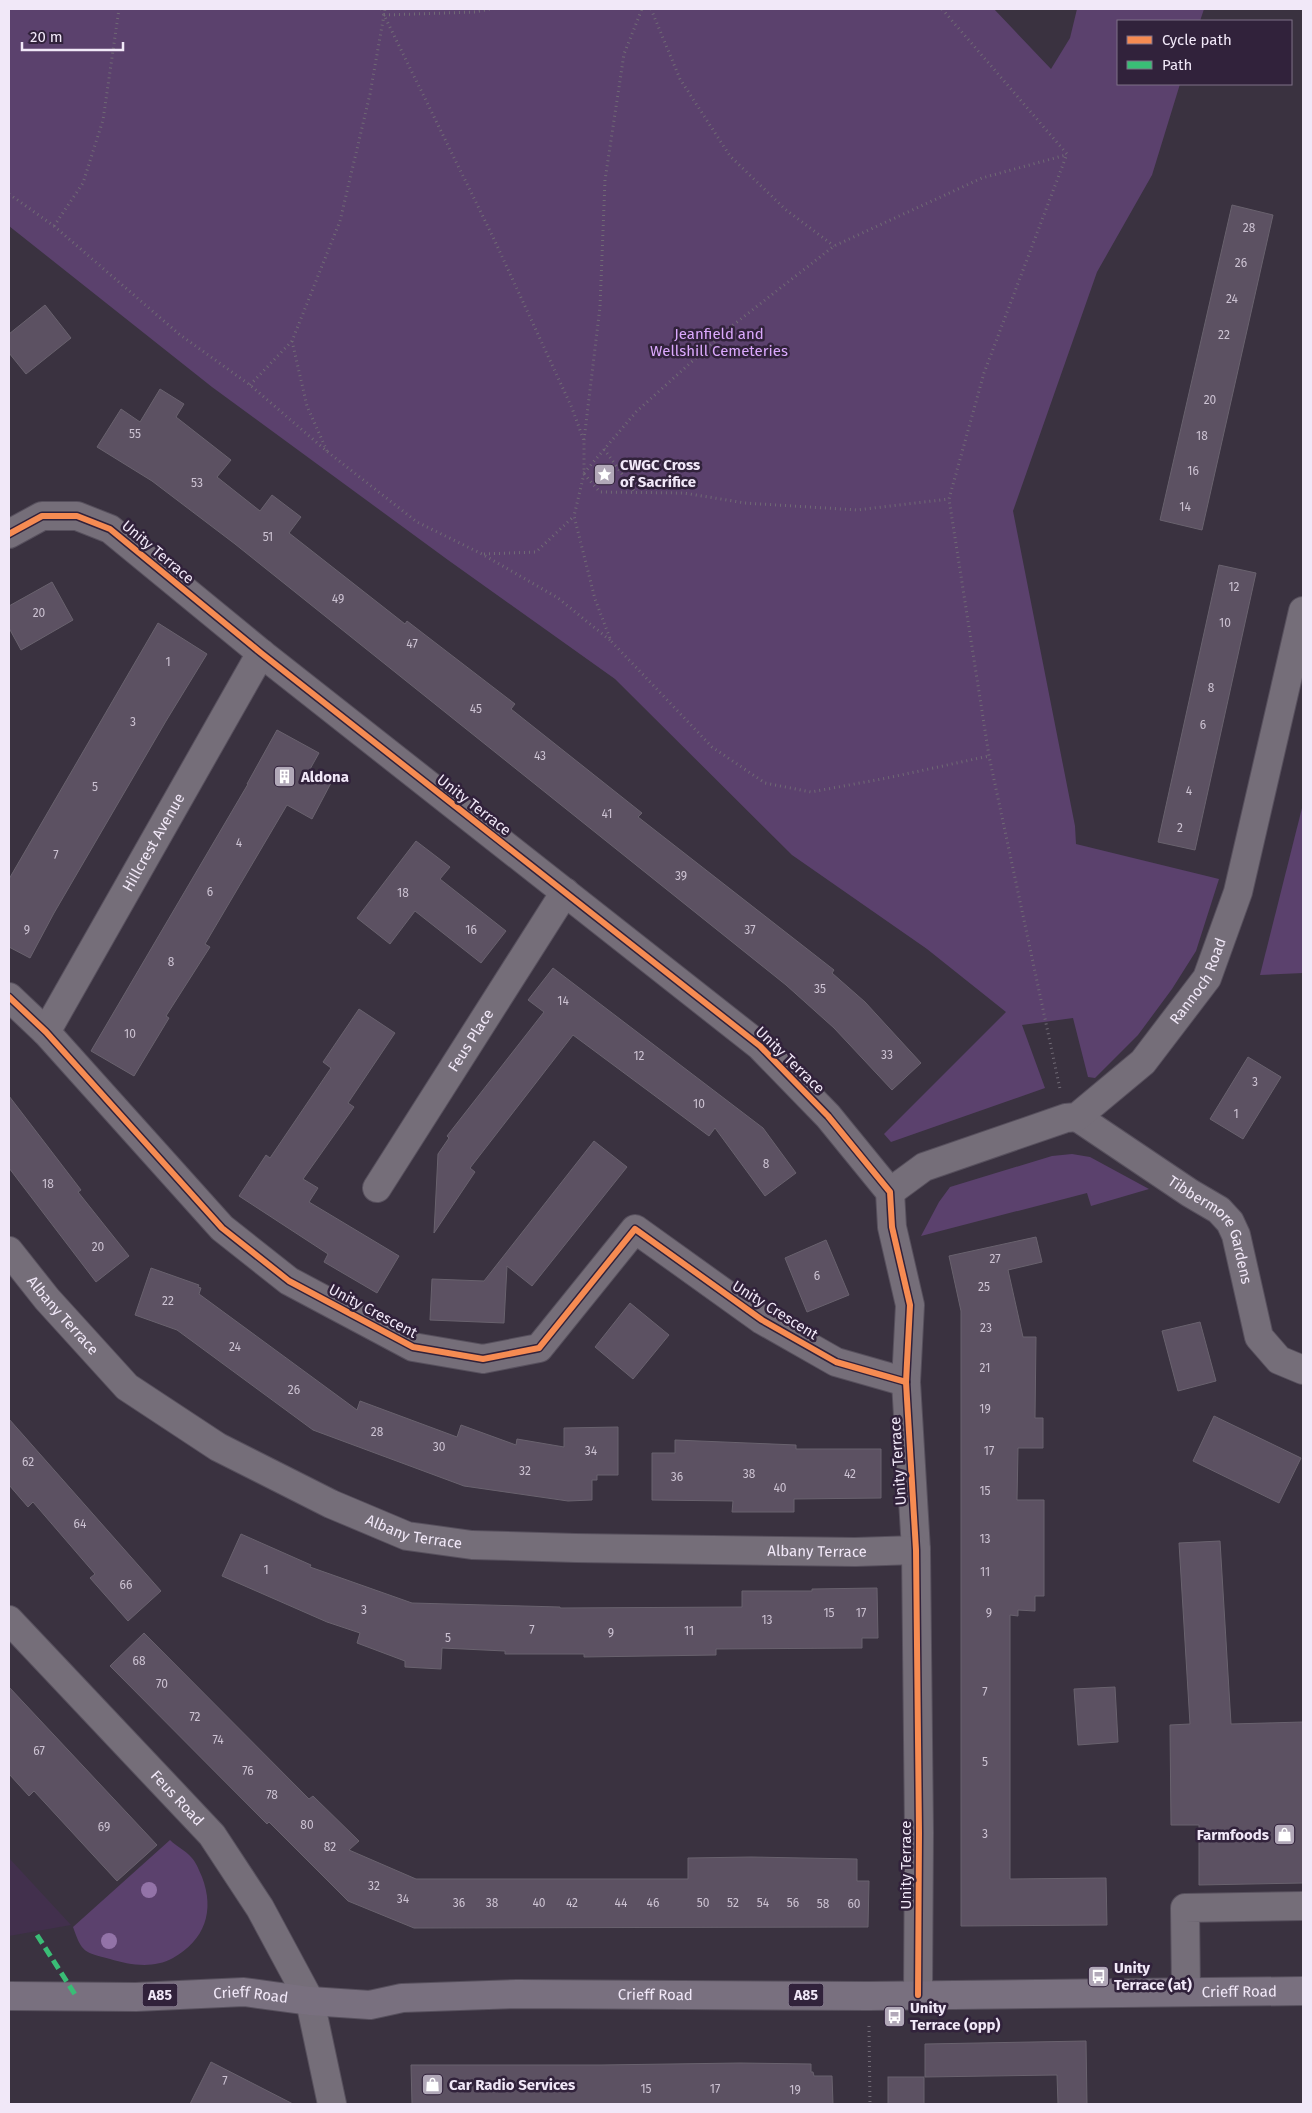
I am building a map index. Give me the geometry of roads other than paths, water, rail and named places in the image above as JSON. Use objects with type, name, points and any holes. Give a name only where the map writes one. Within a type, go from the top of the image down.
[{"type":"main road","name":"Crieff Road","points":[[9,1996],[136,1996],[244,1992],[310,2001],[370,2005],[402,1998],[517,1994],[869,1996],[1303,1991]]},
{"type":"street","name":"Unity Terrace","points":[[9,534],[42,516],[77,516],[110,529],[260,653],[760,1046],[828,1116],[890,1192],[892,1226],[910,1305],[906,1382],[916,1550],[919,1843],[918,1995]]},
{"type":"street","name":"Rannoch Road","points":[[890,1192],[924,1167],[1072,1118],[1143,1062],[1207,978],[1238,892],[1303,611]]},
{"type":"street","name":"Hillcrest Avenue","points":[[46,1032],[260,653]]},
{"type":"street","name":"Feus Place","points":[[377,1188],[565,892]]},
{"type":"street","points":[[9,997],[46,1032]]},
{"type":"street","name":"Unity Crescent","points":[[46,1032],[222,1228],[289,1280],[413,1347],[483,1358],[539,1348],[635,1229],[762,1320],[836,1362],[906,1382]]},
{"type":"street","name":"Tibbermore Gardens","points":[[1072,1118],[1218,1210],[1230,1222],[1236,1235],[1260,1336],[1279,1360],[1303,1370]]},
{"type":"street","name":"Albany Terrace","points":[[9,1251],[47,1299],[127,1387],[218,1448],[331,1504],[407,1536],[472,1545],[603,1549],[855,1552],[916,1550]]},
{"type":"street","name":"Feus Road","points":[[9,1620],[212,1835],[260,1908],[310,2001],[332,2104]]},
{"type":"street","points":[[1186,1992],[1185,1908],[1303,1906]]},
{"type":"place","name":"CWGC Cross of Sacrifice","points":[[604,474]]},
{"type":"place","name":"Aldona","points":[[285,777]]},
{"type":"place","name":"Farmfoods","points":[[1285,1835]]},
{"type":"place","name":"Unity Terrace (at)","points":[[1098,1977]]},
{"type":"place","name":"Unity Terrace (opp)","points":[[894,2017]]},
{"type":"place","name":"Car Radio Services","points":[[433,2085]]},
{"type":"park label","name":"Jeanfield and Wellshill Cemeteries","points":[[719,342]]}]
